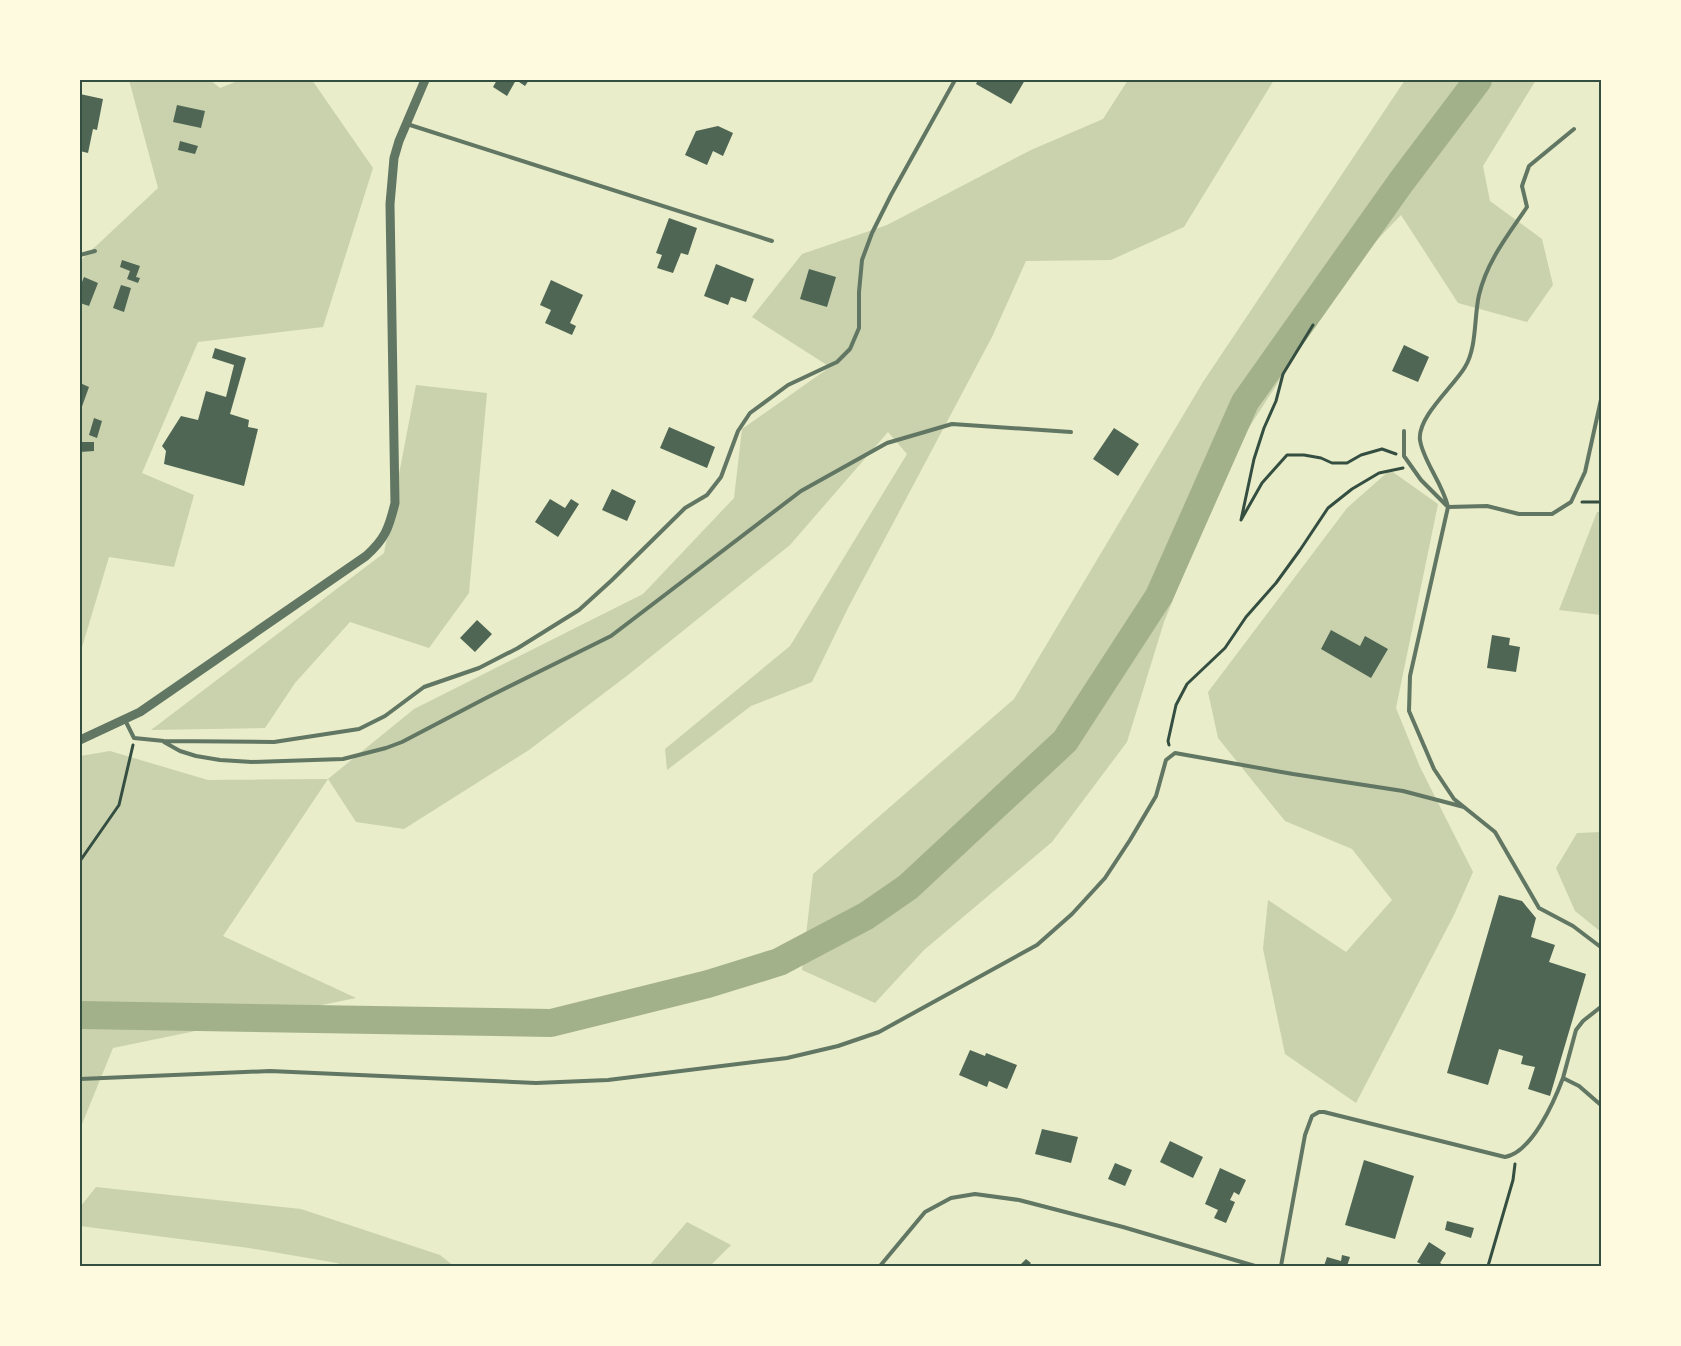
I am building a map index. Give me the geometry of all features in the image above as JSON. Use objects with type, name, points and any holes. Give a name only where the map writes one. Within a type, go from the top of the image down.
[{"type":"street","points":[[80,740],[140,712],[205,669],[366,556],[381,543],[390,523],[395,503],[390,204],[394,158],[405,123],[425,80]]},
{"type":"lane","points":[[124,719],[134,738],[164,741],[274,742],[359,729],[390,713],[424,687],[479,668],[518,648],[579,610],[685,508],[707,495],[721,477],[738,430],[750,413],[789,385],[837,362],[846,355],[855,342],[859,328],[862,260],[872,232],[955,80]]},
{"type":"lane","points":[[405,123],[772,241]]},
{"type":"lane","points":[[1574,129],[1529,166],[1522,186],[1527,207],[1487,268],[1478,296],[1474,336],[1466,365],[1424,421],[1420,439],[1445,493],[1448,507],[1410,675],[1409,711],[1434,769],[1454,799],[1495,832],[1539,909],[1573,926],[1602,948]]},
{"type":"lane","points":[[80,255],[95,251]]},
{"type":"lane","points":[[1404,431],[1404,456],[1421,480],[1448,507],[1487,506],[1519,514],[1552,514],[1571,502],[1585,472],[1602,395]]},
{"type":"lane","points":[[164,741],[180,751],[196,756],[252,762],[343,759],[386,748],[611,636],[801,491],[887,443],[952,424],[1071,432]]},
{"type":"lane","points":[[80,1079],[270,1071],[536,1083],[608,1080],[787,1058],[838,1046],[879,1032],[1037,945],[1072,914],[1105,878],[1156,796],[1166,760],[1175,753],[1403,791],[1464,807]]},
{"type":"lane","points":[[1281,1266],[1308,1122],[1312,1116],[1318,1112],[1497,1156],[1512,1156],[1522,1149],[1553,1102],[1563,1078],[1576,1030],[1583,1021],[1602,1006]]},
{"type":"lane","points":[[1563,1078],[1580,1086],[1602,1106]]},
{"type":"lane","points":[[880,1266],[925,1212],[951,1198],[975,1194],[1019,1200],[1123,1227],[1255,1266]]},
{"type":"path","points":[[1313,325],[1283,374],[1276,401],[1254,459],[1241,520],[1262,483],[1287,455],[1321,458],[1332,463],[1347,463],[1361,455],[1382,449],[1404,456]]},
{"type":"path","points":[[1171,756],[1168,741],[1176,705],[1187,684],[1225,648],[1246,617],[1276,583],[1328,508],[1352,489],[1379,473],[1411,466]]},
{"type":"path","points":[[1571,502],[1602,502]]},
{"type":"path","points":[[80,861],[119,805],[134,738]]},
{"type":"path","points":[[1488,1266],[1515,1170],[1515,1161],[1512,1156]]},
{"type":"green space","points":[[129,80],[210,80],[220,88],[240,80],[312,80],[373,168],[323,327],[198,342],[142,473],[194,495],[174,567],[109,557],[80,654],[80,261],[158,188]]},
{"type":"green space","points":[[1128,80],[1274,80],[1184,227],[1111,260],[1026,261],[992,337],[848,608],[812,682],[751,706],[667,770],[665,749],[790,646],[907,454],[888,432],[790,545],[628,675],[529,750],[404,829],[356,822],[328,779],[414,709],[643,594],[734,498],[742,429],[830,367],[752,317],[802,254],[887,225],[1031,150],[1103,119]]},
{"type":"green space","points":[[1405,80],[1536,80],[1483,166],[1490,201],[1542,239],[1553,285],[1527,322],[1458,303],[1401,215],[1354,264],[1234,451],[1164,622],[1127,742],[1052,842],[924,950],[875,1003],[802,970],[813,874],[1014,699],[1203,382]]},
{"type":"green space","points":[[416,385],[487,393],[469,593],[429,648],[350,622],[295,683],[265,728],[151,730],[384,553]]},
{"type":"green space","points":[[1390,470],[1438,504],[1396,708],[1420,767],[1473,872],[1454,915],[1356,1103],[1285,1054],[1263,949],[1268,900],[1346,952],[1392,900],[1352,849],[1285,821],[1218,738],[1208,692],[1347,508]]},
{"type":"green space","points":[[1597,512],[1601,512],[1601,615],[1559,610]]},
{"type":"green space","points":[[110,751],[208,780],[328,779],[223,936],[356,998],[113,1048],[80,1129],[80,756]]},
{"type":"green space","points":[[1602,832],[1601,932],[1575,911],[1556,868],[1577,833]]},
{"type":"green space","points":[[96,1187],[301,1209],[440,1255],[454,1266],[344,1266],[249,1248],[80,1226],[80,1207]]},
{"type":"green space","points":[[687,1222],[731,1245],[710,1266],[649,1266]]},
{"type":"building","points":[[497,80],[516,80],[507,96],[493,87]]},
{"type":"building","points":[[516,80],[529,80],[525,86]]},
{"type":"building","points":[[978,80],[1025,80],[1011,104],[976,84]]},
{"type":"building","points":[[80,94],[103,99],[97,130],[93,129],[88,153],[80,151]]},
{"type":"building","points":[[177,105],[205,111],[201,128],[173,122]]},
{"type":"building","points":[[718,126],[733,133],[723,156],[713,151],[707,165],[685,155],[696,131]]},
{"type":"building","points":[[180,141],[198,146],[195,154],[178,150]]},
{"type":"building","points":[[669,218],[697,228],[688,255],[681,253],[673,273],[657,268],[662,255],[656,253]]},
{"type":"building","points":[[122,260],[140,266],[136,277],[140,278],[138,283],[127,279],[130,271],[120,267]]},
{"type":"building","points":[[716,264],[754,279],[746,302],[731,297],[728,305],[704,296]]},
{"type":"building","points":[[809,269],[836,277],[827,307],[800,299]]},
{"type":"building","points":[[84,277],[98,283],[89,306],[80,303],[80,287]]},
{"type":"building","points":[[551,280],[583,295],[570,323],[576,326],[572,335],[545,323],[551,310],[540,305]]},
{"type":"building","points":[[121,285],[131,288],[124,312],[113,308]]},
{"type":"building","points":[[1404,345],[1429,357],[1418,382],[1392,371]]},
{"type":"building","points":[[215,348],[246,358],[230,414],[249,420],[248,427],[258,429],[244,486],[164,464],[166,451],[162,446],[181,416],[198,420],[206,391],[226,397],[234,365],[212,358]]},
{"type":"building","points":[[80,383],[89,387],[80,412]]},
{"type":"building","points":[[94,418],[102,421],[97,438],[89,435]]},
{"type":"building","points":[[669,427],[715,447],[707,468],[660,448]]},
{"type":"building","points":[[1114,428],[1139,444],[1118,476],[1093,459]]},
{"type":"building","points":[[80,442],[94,442],[94,451],[80,452]]},
{"type":"building","points":[[612,489],[636,501],[627,521],[602,510]]},
{"type":"building","points":[[550,499],[565,508],[571,499],[579,504],[558,537],[535,522]]},
{"type":"building","points":[[477,620],[492,634],[475,652],[460,638]]},
{"type":"building","points":[[1331,630],[1360,646],[1365,636],[1388,649],[1371,678],[1321,649]]},
{"type":"building","points":[[1492,635],[1510,638],[1509,645],[1520,647],[1516,672],[1487,668]]},
{"type":"building","points":[[1499,895],[1522,901],[1536,918],[1531,937],[1555,945],[1549,962],[1586,974],[1550,1096],[1528,1089],[1535,1067],[1521,1064],[1523,1056],[1499,1049],[1488,1085],[1447,1073]]},
{"type":"building","points":[[970,1050],[985,1056],[986,1053],[1017,1065],[1007,1089],[989,1081],[987,1087],[959,1075]]},
{"type":"building","points":[[1042,1129],[1078,1137],[1071,1163],[1035,1154]]},
{"type":"building","points":[[1170,1141],[1203,1157],[1193,1178],[1160,1162]]},
{"type":"building","points":[[1364,1160],[1414,1176],[1395,1239],[1345,1225]]},
{"type":"building","points":[[1115,1163],[1132,1170],[1125,1186],[1108,1179]]},
{"type":"building","points":[[1220,1168],[1246,1180],[1239,1195],[1234,1192],[1230,1200],[1235,1202],[1226,1223],[1214,1218],[1218,1210],[1205,1204]]},
{"type":"building","points":[[1447,1221],[1474,1228],[1471,1238],[1445,1230]]},
{"type":"building","points":[[1429,1242],[1446,1253],[1440,1263],[1445,1266],[1419,1266],[1421,1264],[1417,1262]]},
{"type":"building","points":[[1342,1255],[1350,1257],[1347,1266],[1324,1266],[1327,1257],[1341,1261]]},
{"type":"building","points":[[1026,1259],[1031,1263],[1024,1266],[1021,1264]]},
{"type":"waterway","points":[[80,1015],[551,1023],[708,984],[779,962],[866,916],[908,887],[1065,741],[1159,596],[1245,402],[1401,182],[1478,80]]}]
